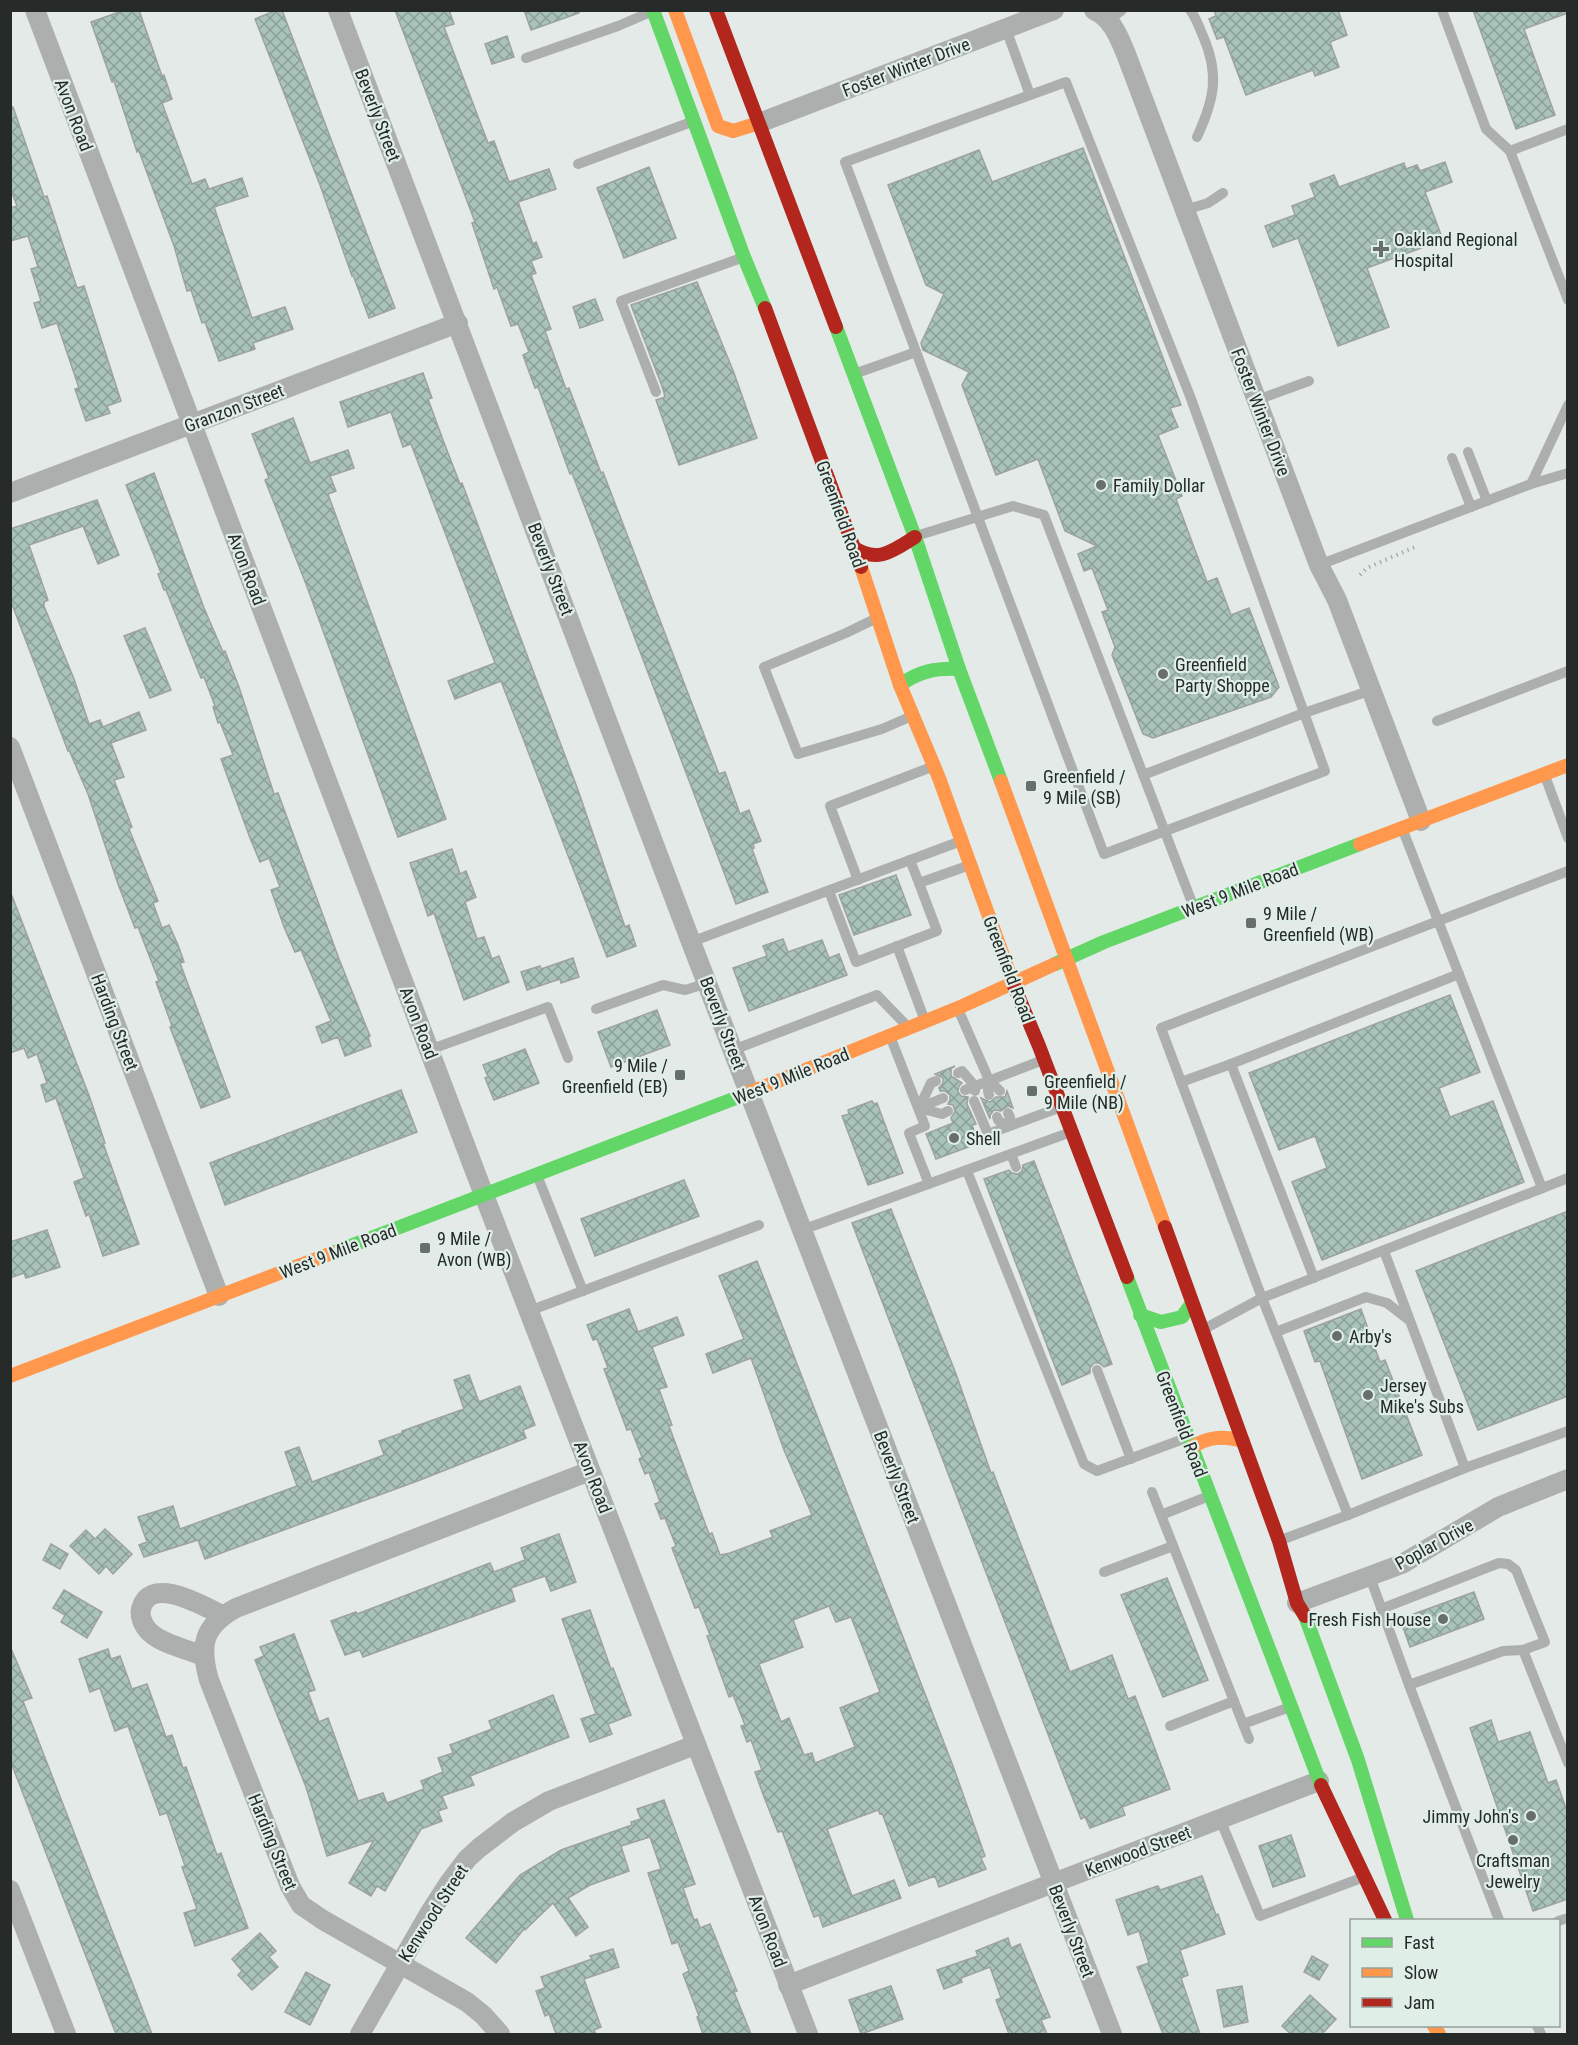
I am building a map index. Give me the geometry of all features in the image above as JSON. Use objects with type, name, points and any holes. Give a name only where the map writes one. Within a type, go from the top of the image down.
[{"type":"main road","name":"Greenfield Road","points":[[653,10],[744,257],[774,328],[879,617],[900,685],[934,766],[1013,984],[1062,1106],[1209,1496],[1319,1781],[1385,1919]]},
{"type":"main road","points":[[675,10],[718,126],[725,132],[740,131],[759,123]]},
{"type":"main road","points":[[716,10],[915,537],[959,669],[1243,1441],[1279,1541],[1297,1603],[1306,1617],[1358,1760],[1407,1919]]},
{"type":"main road","points":[[716,46],[734,58]]},
{"type":"main road","points":[[854,547],[867,555],[878,555],[898,548],[915,537]]},
{"type":"main road","points":[[900,685],[924,670],[938,667],[959,669]]},
{"type":"main road","name":"West 9 Mile Road","points":[[10,1376],[750,1093],[926,1022],[1067,958],[1568,765]]},
{"type":"main road","points":[[1140,1315],[1161,1322],[1172,1320],[1182,1317],[1192,1303]]},
{"type":"main road","points":[[1189,1443],[1217,1436],[1227,1436],[1243,1441]]},
{"type":"street","name":"Avon Road","points":[[35,10],[484,1195],[808,2034]]},
{"type":"street","name":"Beverly Street","points":[[338,10],[733,1050],[1112,2034]]},
{"type":"street","name":"Foster Winter Drive","points":[[759,123],[1054,10]]},
{"type":"street","name":"Foster Winter Drive","points":[[1108,14],[1126,54],[1319,564],[1337,600],[1421,821]]},
{"type":"street","name":"Granzon Street","points":[[10,493],[458,322]]},
{"type":"street","name":"Harding Street","points":[[10,747],[219,1296]]},
{"type":"street","name":"Harding Street","points":[[500,2034],[483,2015],[466,2002],[301,1905],[295,1896],[209,1680],[203,1656],[204,1641],[212,1625],[222,1615],[259,1598],[590,1471]]},
{"type":"street","name":"Poplar Drive","points":[[1297,1603],[1402,1564],[1498,1507],[1568,1479]]},
{"type":"street","points":[[203,1656],[154,1636],[144,1625],[141,1609],[147,1599],[163,1592],[222,1615]]},
{"type":"street","name":"Kenwood Street","points":[[360,2034],[399,1964],[449,1883],[467,1859],[501,1830],[559,1797],[695,1745]]},
{"type":"street","name":"Kenwood Street","points":[[789,1985],[1319,1781]]},
{"type":"street","points":[[10,1890],[66,2034]]},
{"type":"lane","points":[[526,58],[618,26],[653,10]]},
{"type":"lane","points":[[1190,10],[1205,42],[1212,64],[1211,103],[1197,137]]},
{"type":"lane","points":[[1442,10],[1486,129],[1510,151],[1568,300]]},
{"type":"lane","points":[[1006,28],[1030,95]]},
{"type":"lane","points":[[1065,82],[1190,396],[1325,771],[1104,854],[845,162],[1030,95],[1065,82]]},
{"type":"lane","points":[[578,164],[694,121]]},
{"type":"lane","points":[[1510,151],[1568,129]]},
{"type":"lane","points":[[1185,210],[1208,203],[1222,192]]},
{"type":"lane","points":[[656,392],[621,301],[744,257]]},
{"type":"lane","points":[[854,374],[916,351]]},
{"type":"lane","points":[[1257,400],[1309,381]]},
{"type":"lane","points":[[1531,484],[1568,405]]},
{"type":"lane","points":[[1468,452],[1487,501]]},
{"type":"lane","points":[[1452,458],[1471,507]]},
{"type":"lane","points":[[1319,564],[1531,484],[1568,473]]},
{"type":"lane","points":[[915,537],[1013,506],[1044,515],[1194,908]]},
{"type":"lane","points":[[879,617],[764,667],[798,754],[882,729],[913,716]]},
{"type":"lane","points":[[1437,721],[1568,671]]},
{"type":"lane","points":[[1143,775],[1304,713],[1372,690]]},
{"type":"lane","points":[[858,880],[830,806],[934,766]]},
{"type":"lane","points":[[1545,774],[1568,838]]},
{"type":"lane","points":[[1402,828],[1542,1188]]},
{"type":"lane","points":[[692,942],[962,841]]},
{"type":"lane","points":[[829,891],[856,962],[937,931],[910,860]]},
{"type":"lane","points":[[919,883],[970,865]]},
{"type":"lane","points":[[1348,1515],[1262,1298],[1161,1028],[1568,871]]},
{"type":"lane","points":[[897,946],[926,1022]]},
{"type":"lane","points":[[1181,1082],[1459,974]]},
{"type":"lane","points":[[596,1009],[663,985],[685,990],[708,983]]},
{"type":"lane","points":[[733,1050],[877,995],[909,1028]]},
{"type":"lane","points":[[429,1050],[548,1007],[568,1058]]},
{"type":"lane","points":[[958,1008],[990,1080],[988,1091],[994,1093]]},
{"type":"lane","points":[[890,1036],[926,1126],[909,1133],[929,1184]]},
{"type":"lane","points":[[970,1088],[1044,1060]]},
{"type":"lane","points":[[1231,1064],[1314,1278]]},
{"type":"lane","points":[[958,1073],[962,1071],[970,1088],[972,1102],[988,1134],[1062,1106]]},
{"type":"lane","points":[[919,1108],[931,1083],[936,1081]]},
{"type":"lane","points":[[919,1108],[943,1098]]},
{"type":"lane","points":[[919,1108],[942,1114],[948,1111]]},
{"type":"lane","points":[[1003,1115],[998,1120],[1007,1127]]},
{"type":"lane","points":[[802,1230],[1071,1132]]},
{"type":"lane","points":[[1011,1154],[1016,1167]]},
{"type":"lane","points":[[967,1171],[1084,1464],[1097,1471],[1189,1443]]},
{"type":"lane","points":[[537,1175],[582,1291]]},
{"type":"lane","points":[[1202,1331],[1262,1298],[1568,1178]]},
{"type":"lane","points":[[529,1311],[759,1225]]},
{"type":"lane","points":[[1384,1251],[1465,1468]]},
{"type":"lane","points":[[1276,1332],[1366,1297],[1388,1304],[1410,1320]]},
{"type":"lane","points":[[1097,1370],[1131,1459]]},
{"type":"lane","points":[[1279,1541],[1465,1468],[1568,1431]]},
{"type":"lane","points":[[1152,1492],[1249,1740]]},
{"type":"lane","points":[[1161,1515],[1209,1496]]},
{"type":"lane","points":[[1104,1572],[1173,1546]]},
{"type":"lane","points":[[1381,1609],[1499,1563],[1508,1564],[1516,1570],[1545,1642],[1523,1650],[1503,1651],[1409,1685]]},
{"type":"lane","points":[[1370,1577],[1499,1919]]},
{"type":"lane","points":[[1523,1650],[1568,1763]]},
{"type":"lane","points":[[1170,1726],[1234,1701]]},
{"type":"lane","points":[[1243,1724],[1290,1707]]},
{"type":"lane","points":[[1220,1819],[1260,1916],[1364,1877]]},
{"type":"building","points":[[125,10],[139,10],[172,99],[162,103],[192,184],[205,179],[209,189],[242,178],[248,196],[214,207],[252,318],[285,307],[293,329],[253,343],[255,349],[219,361],[205,322],[202,323],[191,290],[187,291],[174,246],[139,151],[137,152],[114,81],[112,82],[91,22]]},
{"type":"building","points":[[282,10],[395,308],[369,318],[255,19]]},
{"type":"building","points":[[395,10],[449,10],[454,24],[444,27],[488,143],[494,141],[509,182],[549,169],[556,189],[518,202],[533,244],[536,242],[542,257],[531,261],[536,273],[531,275],[551,329],[545,331],[566,389],[569,388],[601,473],[603,472],[719,774],[725,772],[740,814],[749,810],[761,841],[753,844],[752,849],[768,892],[736,904],[572,473],[570,474],[538,387],[535,388],[523,355],[529,352],[518,324],[511,326],[497,287],[494,289],[472,223],[475,222]]},
{"type":"building","points":[[524,10],[579,10],[579,13],[531,30]]},
{"type":"building","points":[[1214,10],[1338,10],[1347,35],[1330,42],[1339,67],[1315,76],[1313,70],[1246,95],[1224,37],[1217,39],[1209,19],[1216,16]]},
{"type":"building","points":[[1473,10],[1568,10],[1568,13],[1524,29],[1555,115],[1516,129]]},
{"type":"building","points":[[507,36],[514,57],[492,64],[485,44]]},
{"type":"building","points":[[10,107],[13,107],[44,197],[47,196],[77,288],[84,286],[121,401],[107,406],[110,413],[86,421],[75,389],[79,388],[57,323],[42,328],[34,303],[41,301],[31,269],[38,267],[28,236],[10,241],[10,208],[17,206],[10,187]]},
{"type":"building","points":[[1083,148],[1181,405],[1170,408],[1178,427],[1158,435],[1182,496],[1176,499],[1207,582],[1217,578],[1231,615],[1249,608],[1279,687],[1271,697],[1153,738],[1143,734],[1112,655],[1115,647],[1102,612],[1108,610],[1092,568],[1084,571],[1078,554],[1097,546],[1065,531],[1038,459],[996,475],[962,385],[969,372],[923,350],[921,343],[944,294],[926,285],[888,185],[979,150],[992,182]]},
{"type":"building","points":[[1445,162],[1452,182],[1425,192],[1443,240],[1367,268],[1389,327],[1338,346],[1298,238],[1273,247],[1265,226],[1295,215],[1292,206],[1315,197],[1310,184],[1334,175],[1339,187],[1404,163],[1406,169],[1417,165],[1420,171]]},
{"type":"building","points":[[649,167],[676,238],[624,258],[597,188]]},
{"type":"building","points":[[697,282],[734,373],[757,438],[679,465],[656,400],[665,397],[663,389],[631,305]]},
{"type":"building","points":[[595,299],[603,320],[580,328],[573,307]]},
{"type":"building","points":[[423,373],[432,398],[428,399],[443,440],[460,484],[462,483],[578,790],[625,927],[629,925],[636,946],[607,957],[501,681],[455,699],[448,681],[495,663],[411,444],[403,447],[391,412],[348,427],[340,402]]},
{"type":"building","points":[[293,418],[310,463],[348,450],[354,468],[330,476],[336,491],[328,494],[446,819],[398,837],[306,584],[265,480],[269,478],[252,434]]},
{"type":"building","points":[[154,473],[204,608],[239,687],[274,794],[278,793],[370,1036],[368,1037],[371,1046],[345,1056],[338,1037],[322,1043],[316,1027],[331,1021],[301,950],[295,952],[284,927],[271,890],[280,887],[269,858],[260,862],[221,759],[233,755],[220,722],[218,723],[213,707],[215,706],[204,677],[201,678],[166,590],[164,590],[158,574],[161,573],[126,485]]},
{"type":"building","points":[[97,500],[119,555],[98,564],[83,526],[29,545],[48,600],[44,602],[44,606],[74,679],[89,724],[100,720],[103,727],[139,712],[146,730],[111,743],[124,777],[114,780],[132,827],[129,829],[158,901],[153,903],[162,928],[169,925],[178,945],[184,962],[180,963],[230,1097],[201,1108],[170,1027],[172,1026],[156,982],[159,981],[138,927],[135,928],[88,794],[68,751],[10,599],[10,529]]},
{"type":"building","points":[[145,628],[171,690],[150,698],[124,636]]},
{"type":"building","points":[[452,849],[460,874],[466,871],[476,897],[465,902],[477,939],[484,937],[492,959],[499,956],[509,982],[464,1000],[434,913],[428,916],[410,863]]},
{"type":"building","points":[[896,875],[911,915],[854,935],[839,895]]},
{"type":"building","points":[[10,896],[12,896],[90,1098],[105,1143],[103,1143],[139,1244],[103,1256],[89,1214],[86,1216],[74,1182],[84,1178],[56,1098],[46,1102],[41,1085],[47,1083],[37,1054],[28,1058],[24,1048],[10,1053]]},
{"type":"building","points":[[783,939],[788,952],[822,940],[829,958],[839,954],[847,975],[749,1011],[733,968],[767,956],[763,946]]},
{"type":"building","points":[[573,958],[579,977],[561,983],[560,979],[527,990],[521,972],[540,966],[541,969]]},
{"type":"building","points":[[1450,995],[1480,1072],[1439,1088],[1450,1117],[1493,1101],[1524,1182],[1322,1260],[1292,1182],[1327,1168],[1315,1136],[1279,1150],[1249,1073]]},
{"type":"building","points":[[657,1010],[670,1045],[611,1067],[598,1032]]},
{"type":"building","points":[[525,1049],[539,1083],[494,1100],[485,1078],[488,1077],[483,1065]]},
{"type":"building","points":[[955,1066],[951,1069],[951,1076],[962,1083],[958,1092],[961,1096],[968,1097],[967,1104],[976,1124],[972,1125],[979,1143],[936,1159],[926,1134],[953,1123],[951,1118],[955,1111],[953,1105],[948,1104],[950,1095],[945,1091],[940,1091],[943,1078],[935,1074]]},
{"type":"building","points":[[401,1090],[417,1132],[225,1205],[210,1163]]},
{"type":"building","points":[[1007,1091],[1013,1108],[1008,1106],[1001,1111],[994,1110],[990,1119],[981,1098],[990,1102],[996,1097],[1005,1097]]},
{"type":"building","points":[[872,1101],[874,1104],[877,1103],[903,1173],[868,1185],[842,1116],[849,1114],[848,1110]]},
{"type":"building","points":[[1034,1161],[1112,1364],[1104,1367],[1099,1363],[1094,1363],[1090,1368],[1090,1373],[1062,1385],[984,1179],[1009,1170],[1018,1174],[1022,1171],[1023,1165]]},
{"type":"building","points":[[684,1180],[699,1216],[595,1256],[581,1219]]},
{"type":"building","points":[[891,1209],[956,1374],[991,1473],[993,1472],[1070,1672],[1112,1655],[1128,1699],[1135,1696],[1170,1789],[1122,1807],[1125,1815],[1090,1828],[1085,1817],[1081,1819],[1064,1776],[852,1223]]},
{"type":"building","points":[[1568,1211],[1568,1396],[1478,1430],[1416,1271]]},
{"type":"building","points":[[47,1230],[60,1267],[26,1278],[24,1273],[10,1278],[10,1242]]},
{"type":"building","points":[[757,1261],[953,1766],[985,1856],[981,1858],[986,1869],[939,1887],[935,1876],[909,1886],[882,1813],[880,1814],[878,1810],[827,1829],[852,1896],[894,1880],[901,1898],[823,1927],[819,1915],[814,1917],[782,1831],[778,1832],[764,1797],[755,1772],[762,1770],[751,1740],[747,1742],[741,1726],[745,1725],[733,1695],[729,1697],[707,1636],[710,1635],[699,1607],[695,1608],[672,1548],[676,1546],[665,1518],[661,1519],[655,1504],[660,1502],[649,1472],[645,1474],[639,1459],[642,1457],[631,1429],[627,1430],[604,1369],[608,1368],[597,1339],[593,1340],[587,1325],[629,1309],[638,1332],[677,1317],[684,1335],[652,1347],[667,1387],[659,1389],[672,1425],[669,1426],[709,1534],[712,1533],[720,1555],[730,1553],[773,1537],[770,1531],[812,1515],[784,1450],[751,1358],[713,1373],[706,1354],[744,1339],[719,1276]],"holes":[[[829,1606],[836,1622],[851,1617],[880,1692],[840,1708],[855,1747],[815,1763],[812,1753],[804,1755],[789,1718],[781,1722],[759,1664],[803,1647],[793,1620]]]},
{"type":"building","points":[[1361,1309],[1380,1362],[1385,1360],[1422,1455],[1362,1479],[1320,1361],[1315,1362],[1304,1331]]},
{"type":"building","points":[[469,1375],[479,1402],[520,1386],[535,1425],[523,1430],[526,1438],[420,1480],[205,1559],[198,1540],[144,1557],[139,1545],[147,1542],[138,1517],[173,1506],[180,1529],[297,1486],[285,1452],[299,1447],[312,1482],[384,1455],[379,1441],[464,1409],[454,1380]]},
{"type":"building","points":[[105,1529],[132,1554],[113,1574],[106,1566],[99,1574],[70,1546],[86,1530],[95,1539]]},
{"type":"building","points":[[559,1534],[576,1582],[551,1591],[545,1576],[511,1588],[515,1601],[363,1657],[360,1650],[345,1655],[331,1621],[356,1612],[357,1614],[490,1563],[494,1572],[525,1560],[521,1548]]},
{"type":"building","points":[[51,1544],[68,1554],[60,1569],[43,1560]]},
{"type":"building","points":[[1167,1578],[1208,1680],[1163,1697],[1121,1595]]},
{"type":"building","points":[[64,1590],[102,1612],[87,1638],[61,1622],[65,1615],[53,1608]]},
{"type":"building","points":[[1474,1592],[1484,1619],[1410,1647],[1400,1619]]},
{"type":"building","points":[[590,1610],[611,1669],[613,1668],[631,1715],[608,1724],[612,1734],[590,1742],[581,1719],[596,1714],[562,1619]]},
{"type":"building","points":[[294,1634],[315,1690],[308,1692],[319,1722],[328,1718],[358,1801],[383,1793],[387,1803],[424,1789],[421,1781],[443,1772],[438,1758],[453,1753],[450,1745],[492,1729],[489,1721],[553,1695],[569,1737],[470,1776],[474,1785],[442,1796],[447,1808],[438,1811],[442,1821],[421,1829],[385,1891],[377,1886],[371,1896],[349,1883],[374,1840],[327,1856],[306,1787],[255,1660],[264,1656],[260,1647]]},
{"type":"building","points":[[10,1646],[32,1698],[23,1701],[152,2034],[116,2034],[10,1760]]},
{"type":"building","points":[[108,1649],[111,1659],[120,1656],[132,1689],[147,1684],[166,1737],[172,1735],[183,1768],[186,1767],[217,1855],[221,1853],[248,1928],[195,1946],[184,1913],[197,1909],[167,1813],[160,1815],[128,1726],[115,1731],[100,1688],[90,1692],[79,1659]]},
{"type":"building","points":[[1491,1720],[1498,1742],[1530,1732],[1548,1783],[1556,1780],[1568,1814],[1568,1899],[1533,1911],[1470,1728]]},
{"type":"building","points":[[664,1800],[695,1884],[683,1888],[694,1920],[697,1919],[700,1928],[710,1924],[737,1991],[734,1992],[751,2034],[703,2034],[697,2017],[699,2016],[683,1974],[689,1971],[678,1942],[672,1944],[648,1873],[661,1869],[650,1837],[621,1846],[629,1871],[590,1885],[568,1898],[588,1927],[576,1936],[553,1903],[524,1929],[496,1963],[466,1938],[520,1875],[561,1850],[632,1825],[631,1822],[641,1819],[637,1809]]},
{"type":"building","points":[[1291,1835],[1305,1876],[1273,1887],[1259,1846]]},
{"type":"building","points":[[1202,1876],[1225,1934],[1180,1950],[1188,1975],[1181,1978],[1200,2034],[1163,2034],[1137,1967],[1149,1963],[1139,1931],[1128,1935],[1116,1900],[1158,1886],[1160,1890]]},
{"type":"building","points":[[260,1933],[276,1951],[269,1957],[278,1967],[252,1990],[238,1975],[242,1971],[232,1959]]},
{"type":"building","points":[[1008,1938],[1011,1948],[1020,1944],[1050,2017],[1041,2020],[1047,2034],[1009,2034],[996,2000],[1001,1998],[990,1967],[961,1978],[962,1982],[944,1989],[937,1970],[978,1956],[976,1951]]},
{"type":"building","points":[[613,1949],[619,1967],[584,1979],[601,2027],[594,2030],[596,2034],[556,2034],[549,2014],[545,2016],[536,1991],[545,1988],[541,1977],[592,1959],[590,1956]]},
{"type":"building","points":[[1312,1956],[1328,1965],[1319,1980],[1304,1972]]},
{"type":"building","points":[[306,1972],[330,1985],[310,2025],[285,2012]]},
{"type":"building","points":[[891,1986],[903,2019],[861,2034],[849,2000]]},
{"type":"building","points":[[1242,1986],[1248,2022],[1224,2027],[1217,1990]]},
{"type":"building","points":[[1310,1995],[1336,2019],[1322,2034],[1291,2034],[1282,2026]]},
{"type":"traffic: fast","points":[[653,10],[765,308]]},
{"type":"traffic: fast","points":[[836,327],[915,537],[959,669],[1001,781]]},
{"type":"traffic: fast","points":[[900,685],[928,671],[959,669]]},
{"type":"traffic: fast","points":[[1055,964],[1104,942],[1360,844]]},
{"type":"traffic: fast","points":[[332,1253],[741,1096]]},
{"type":"traffic: fast","points":[[1127,1277],[1321,1785]]},
{"type":"traffic: fast","points":[[1140,1315],[1161,1322],[1182,1317],[1192,1303]]},
{"type":"traffic: fast","points":[[1305,1616],[1358,1760],[1407,1919]]},
{"type":"traffic: slow","points":[[675,10],[718,126],[733,131],[759,123]]},
{"type":"traffic: slow","points":[[861,567],[900,685],[939,778],[1014,986]]},
{"type":"traffic: slow","points":[[1360,844],[1568,765]]},
{"type":"traffic: slow","points":[[1001,781],[1165,1227]]},
{"type":"traffic: slow","points":[[741,1096],[958,1008],[1055,964]]},
{"type":"traffic: slow","points":[[10,1376],[332,1253]]},
{"type":"traffic: slow","points":[[1191,1448],[1203,1441],[1216,1438],[1243,1441]]},
{"type":"traffic: slow","points":[[1435,2027],[1439,2034]]},
{"type":"traffic: jam","points":[[716,10],[836,327]]},
{"type":"traffic: jam","points":[[765,308],[861,567]]},
{"type":"traffic: jam","points":[[853,547],[870,555],[885,554],[915,537]]},
{"type":"traffic: jam","points":[[1014,986],[1127,1277]]},
{"type":"traffic: jam","points":[[1165,1227],[1279,1541],[1297,1603],[1305,1616]]},
{"type":"traffic: jam","points":[[1321,1785],[1385,1919]]},
{"type":"place","name":"Oakland Regional Hospital","points":[[1381,249]]},
{"type":"place","name":"Family Dollar","points":[[1101,485]]},
{"type":"place","name":"Greenfield Party Shoppe","points":[[1163,674]]},
{"type":"place","name":"Greenfield / 9 Mile (SB)","points":[[1031,786]]},
{"type":"place","name":"9 Mile / Greenfield (WB)","points":[[1251,923]]},
{"type":"place","name":"9 Mile / Greenfield (EB)","points":[[680,1075]]},
{"type":"place","name":"Greenfield / 9 Mile (NB)","points":[[1032,1091]]},
{"type":"place","name":"Shell","points":[[954,1138]]},
{"type":"place","name":"9 Mile / Avon (WB)","points":[[425,1248]]},
{"type":"place","name":"Arby's","points":[[1337,1336]]},
{"type":"place","name":"Jersey Mike's Subs","points":[[1368,1395]]},
{"type":"place","name":"Fresh Fish House","points":[[1443,1619]]},
{"type":"place","name":"Jimmy John's","points":[[1531,1816]]},
{"type":"place","name":"Craftsman Jewelry","points":[[1513,1840]]}]
